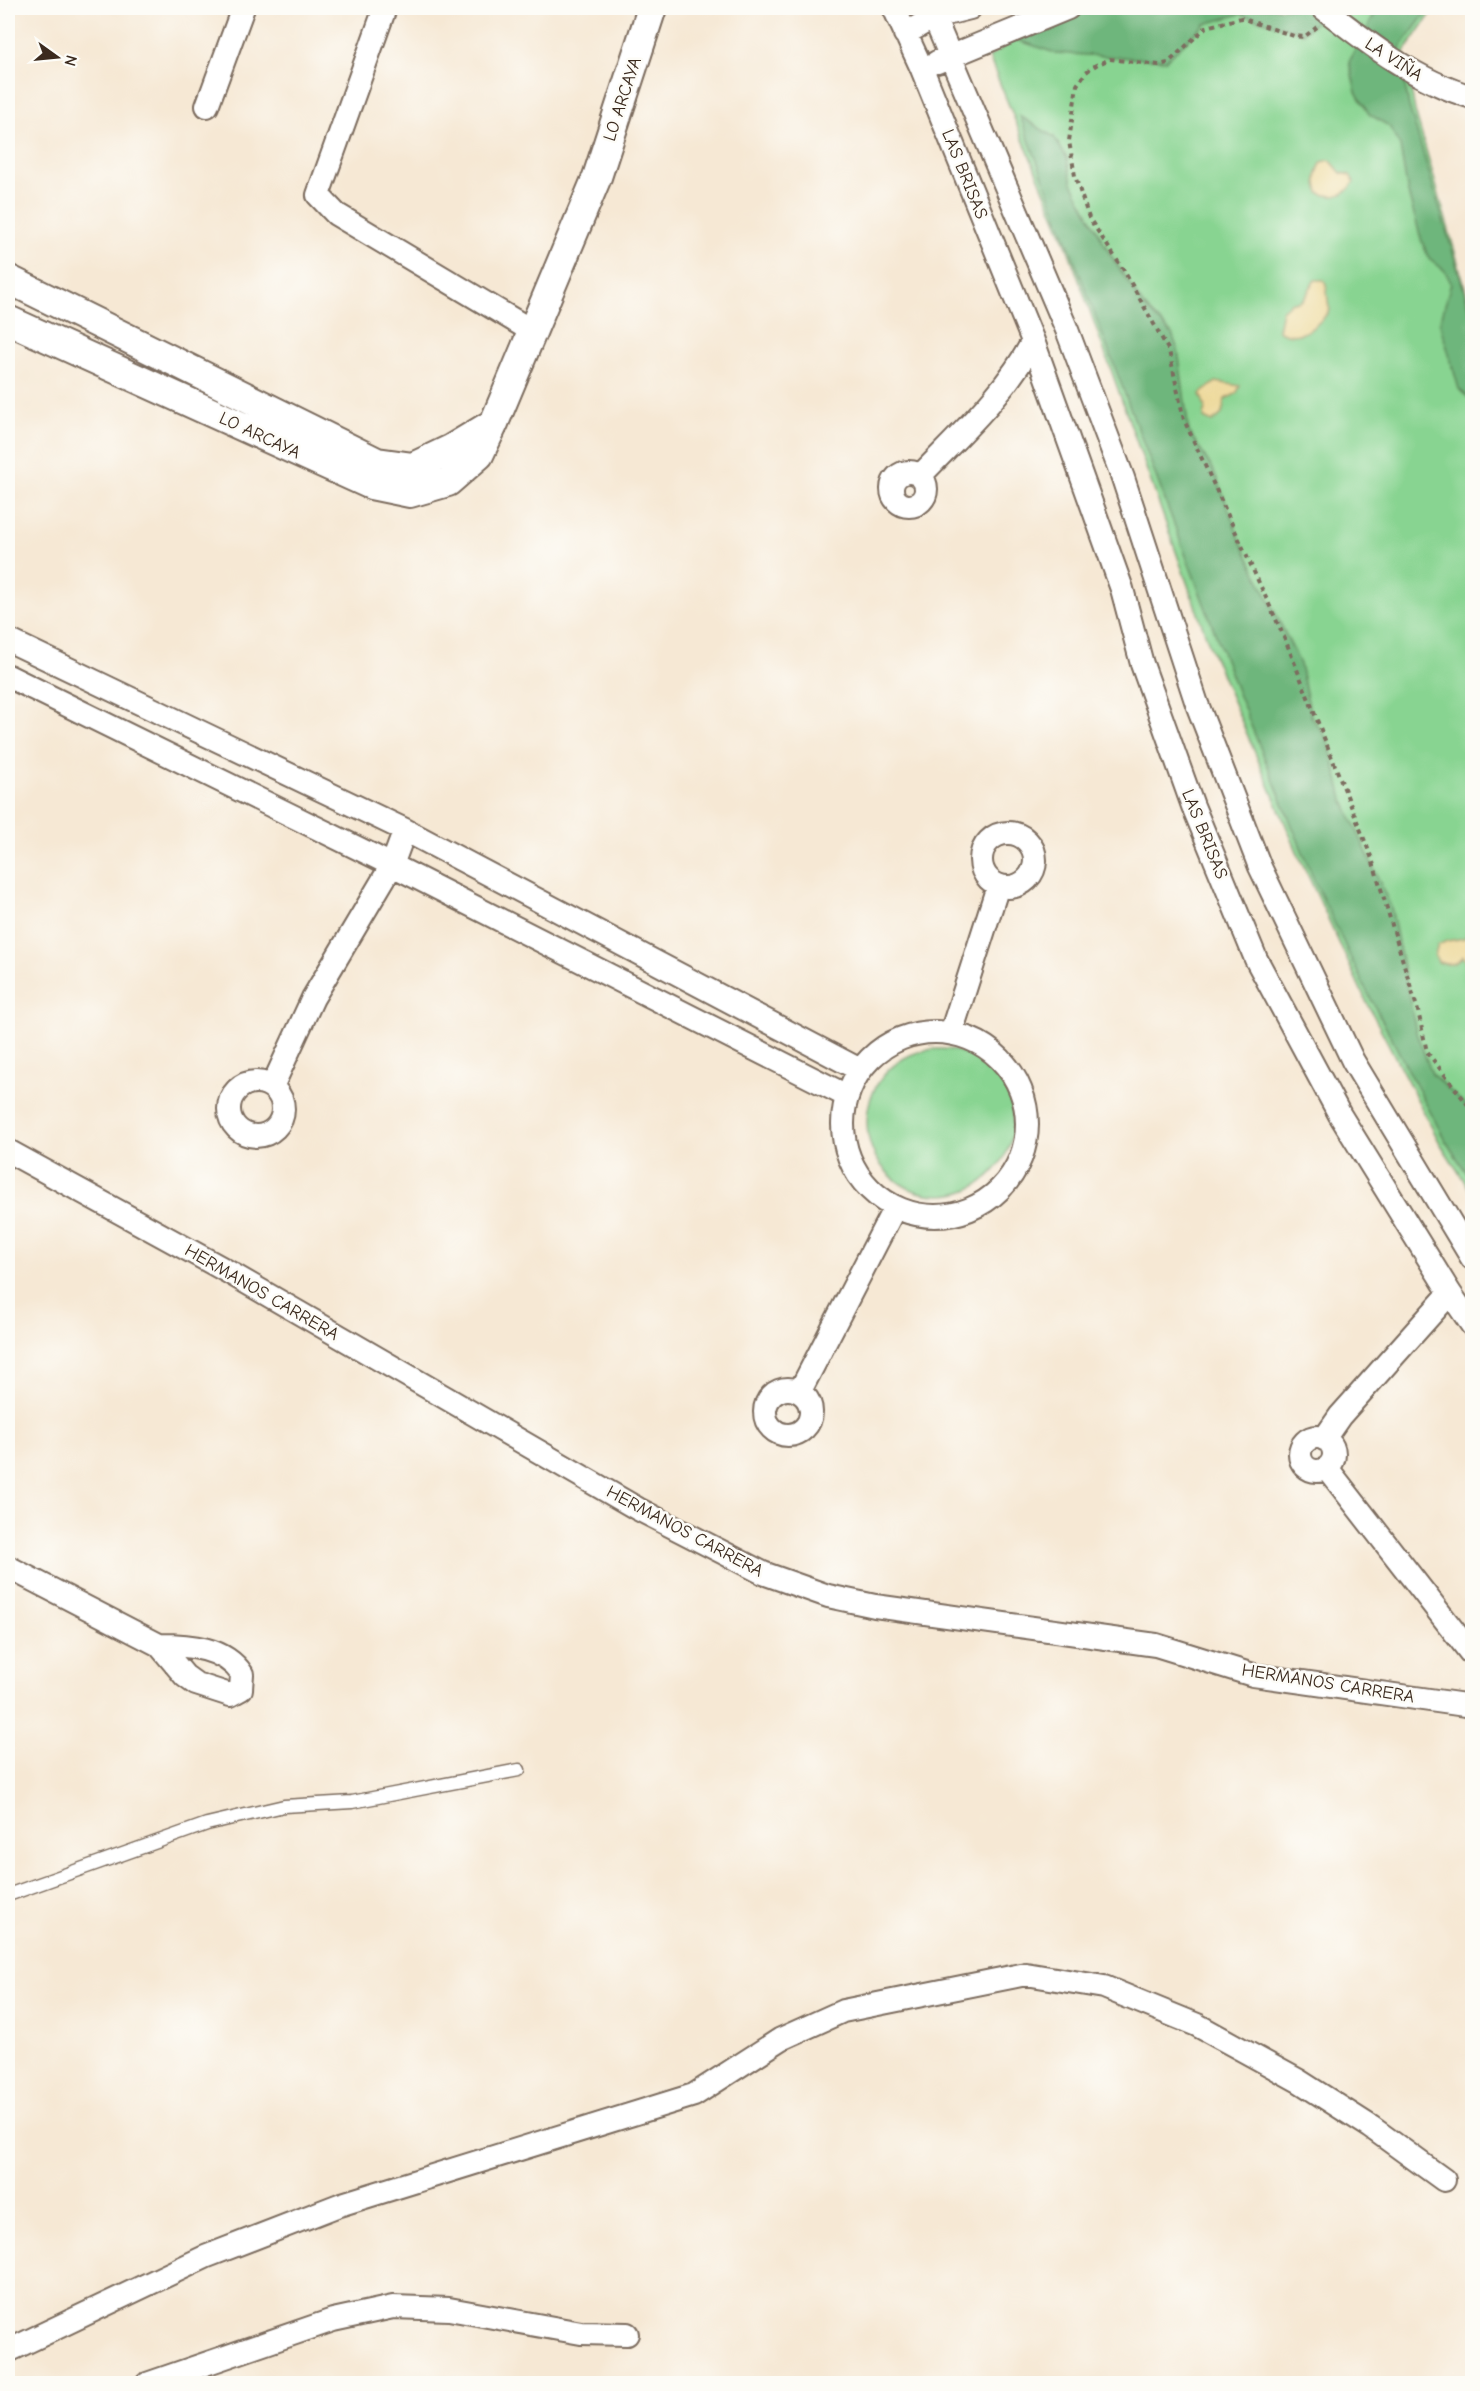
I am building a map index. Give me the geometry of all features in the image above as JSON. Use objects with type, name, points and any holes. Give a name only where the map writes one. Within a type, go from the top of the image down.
[{"type":"street","points":[[207,106],[243,8]]},
{"type":"street","points":[[385,8],[318,195],[336,214],[532,331]]},
{"type":"street","name":"LO ARCAYA","points":[[8,320],[371,485],[410,493],[448,482],[478,455],[494,423],[597,177],[652,8]]},
{"type":"street","name":"LAS BRISAS","points":[[894,8],[922,69],[1033,341],[1122,589],[1142,664],[1193,806],[1256,959],[1340,1115],[1450,1293],[1473,1325]]},
{"type":"street","points":[[905,34],[932,12],[970,8]]},
{"type":"street","points":[[922,69],[1068,8]]},
{"type":"street","name":"LA VIÑA","points":[[1327,11],[1360,37],[1427,80],[1473,98]]},
{"type":"street","name":"LAS BRISAS","points":[[932,12],[1067,330],[1123,478],[1197,704],[1260,867],[1353,1061],[1472,1257],[1454,1272],[1450,1293]]},
{"type":"street","name":"LO ARCAYA","points":[[8,279],[377,462],[413,467],[451,449],[494,423]]},
{"type":"street","points":[[920,476],[1020,367],[1033,341],[1040,351],[1057,352],[1067,341],[1067,330]]},
{"type":"street","points":[[8,640],[405,830],[860,1070]]},
{"type":"street","points":[[8,676],[392,865],[847,1096]]},
{"type":"street","points":[[272,1087],[313,998],[392,865],[405,830]]},
{"type":"street","points":[[951,1033],[998,886]]},
{"type":"street","points":[[917,1033],[951,1033],[981,1043],[1005,1063],[1021,1090],[1027,1121],[1023,1153],[1008,1180],[985,1202],[956,1214],[925,1216],[895,1207],[868,1188],[850,1161],[843,1129],[847,1096],[860,1070],[885,1046],[917,1033]]},
{"type":"street","name":"HERMANOS CARRERA","points":[[8,1151],[225,1270],[638,1509],[763,1573],[828,1596],[875,1606],[1156,1645],[1253,1675],[1473,1706]]},
{"type":"street","points":[[800,1391],[895,1207]]},
{"type":"street","points":[[1470,1652],[1327,1468],[1333,1458],[1333,1452],[1324,1439],[1340,1416],[1450,1293],[1470,1298],[1473,1296]]},
{"type":"street","points":[[8,1567],[159,1645]]},
{"type":"street","points":[[8,2351],[205,2257],[339,2205],[694,2095],[781,2038],[843,2011],[1026,1974],[1104,1987],[1197,2025],[1299,2081],[1371,2127],[1444,2180]]},
{"type":"street","points":[[147,2384],[333,2320],[393,2307],[459,2311],[581,2333],[627,2334]]},
{"type":"lane","points":[[8,1895],[207,1824],[284,1806],[352,1802],[519,1770]]},
{"type":"path","points":[[1327,11],[1304,37],[1294,36],[1240,18],[1206,27],[1168,63],[1159,65],[1110,59],[1096,65],[1086,72],[1077,85],[1069,141],[1075,176],[1089,218],[1123,269],[1169,351],[1184,420],[1285,639],[1363,837],[1418,1011],[1427,1052],[1473,1110]]},
{"type":"green space","points":[[1083,8],[1332,8],[1303,33],[1240,14],[1205,24],[1166,60],[1055,53],[1014,39]]},
{"type":"green space","points":[[1090,8],[1435,8],[1404,53],[1415,111],[1472,312],[1472,1193],[1440,1143],[1367,1003],[1299,856],[1210,647],[1065,241],[989,57],[1019,37]]},
{"type":"green space","points":[[1378,8],[1429,8],[1398,51],[1409,106],[1472,316],[1472,401],[1459,389],[1440,323],[1451,283],[1445,271],[1429,258],[1422,242],[1408,193],[1400,146],[1389,126],[1369,114],[1356,92],[1349,62]]},
{"type":"green space","points":[[1020,116],[1054,137],[1067,158],[1072,183],[1110,254],[1143,305],[1172,334],[1178,350],[1189,432],[1214,471],[1241,542],[1300,664],[1311,716],[1328,740],[1343,799],[1391,907],[1416,1032],[1432,1074],[1472,1111],[1472,1181],[1445,1140],[1363,984],[1315,882],[1237,691]]},
{"type":"green space","points":[[940,1049],[968,1054],[992,1070],[1008,1094],[1013,1122],[1008,1150],[992,1174],[968,1190],[940,1195],[912,1190],[888,1174],[872,1150],[867,1122],[872,1094],[888,1070],[912,1054]]},
{"type":"sand","points":[[1330,160],[1341,173],[1350,175],[1354,182],[1343,193],[1334,196],[1319,193],[1317,185],[1317,173],[1322,162]]},
{"type":"sand","points":[[1315,280],[1324,280],[1330,310],[1313,327],[1300,334],[1286,334],[1278,330],[1282,311],[1292,302],[1304,299]]},
{"type":"sand","points":[[1216,382],[1240,386],[1236,394],[1225,399],[1222,414],[1212,422],[1204,418],[1205,406],[1200,394]]},
{"type":"sand","points":[[1472,919],[1472,971],[1463,956],[1452,964],[1438,962],[1435,955],[1438,945],[1465,938]]}]
